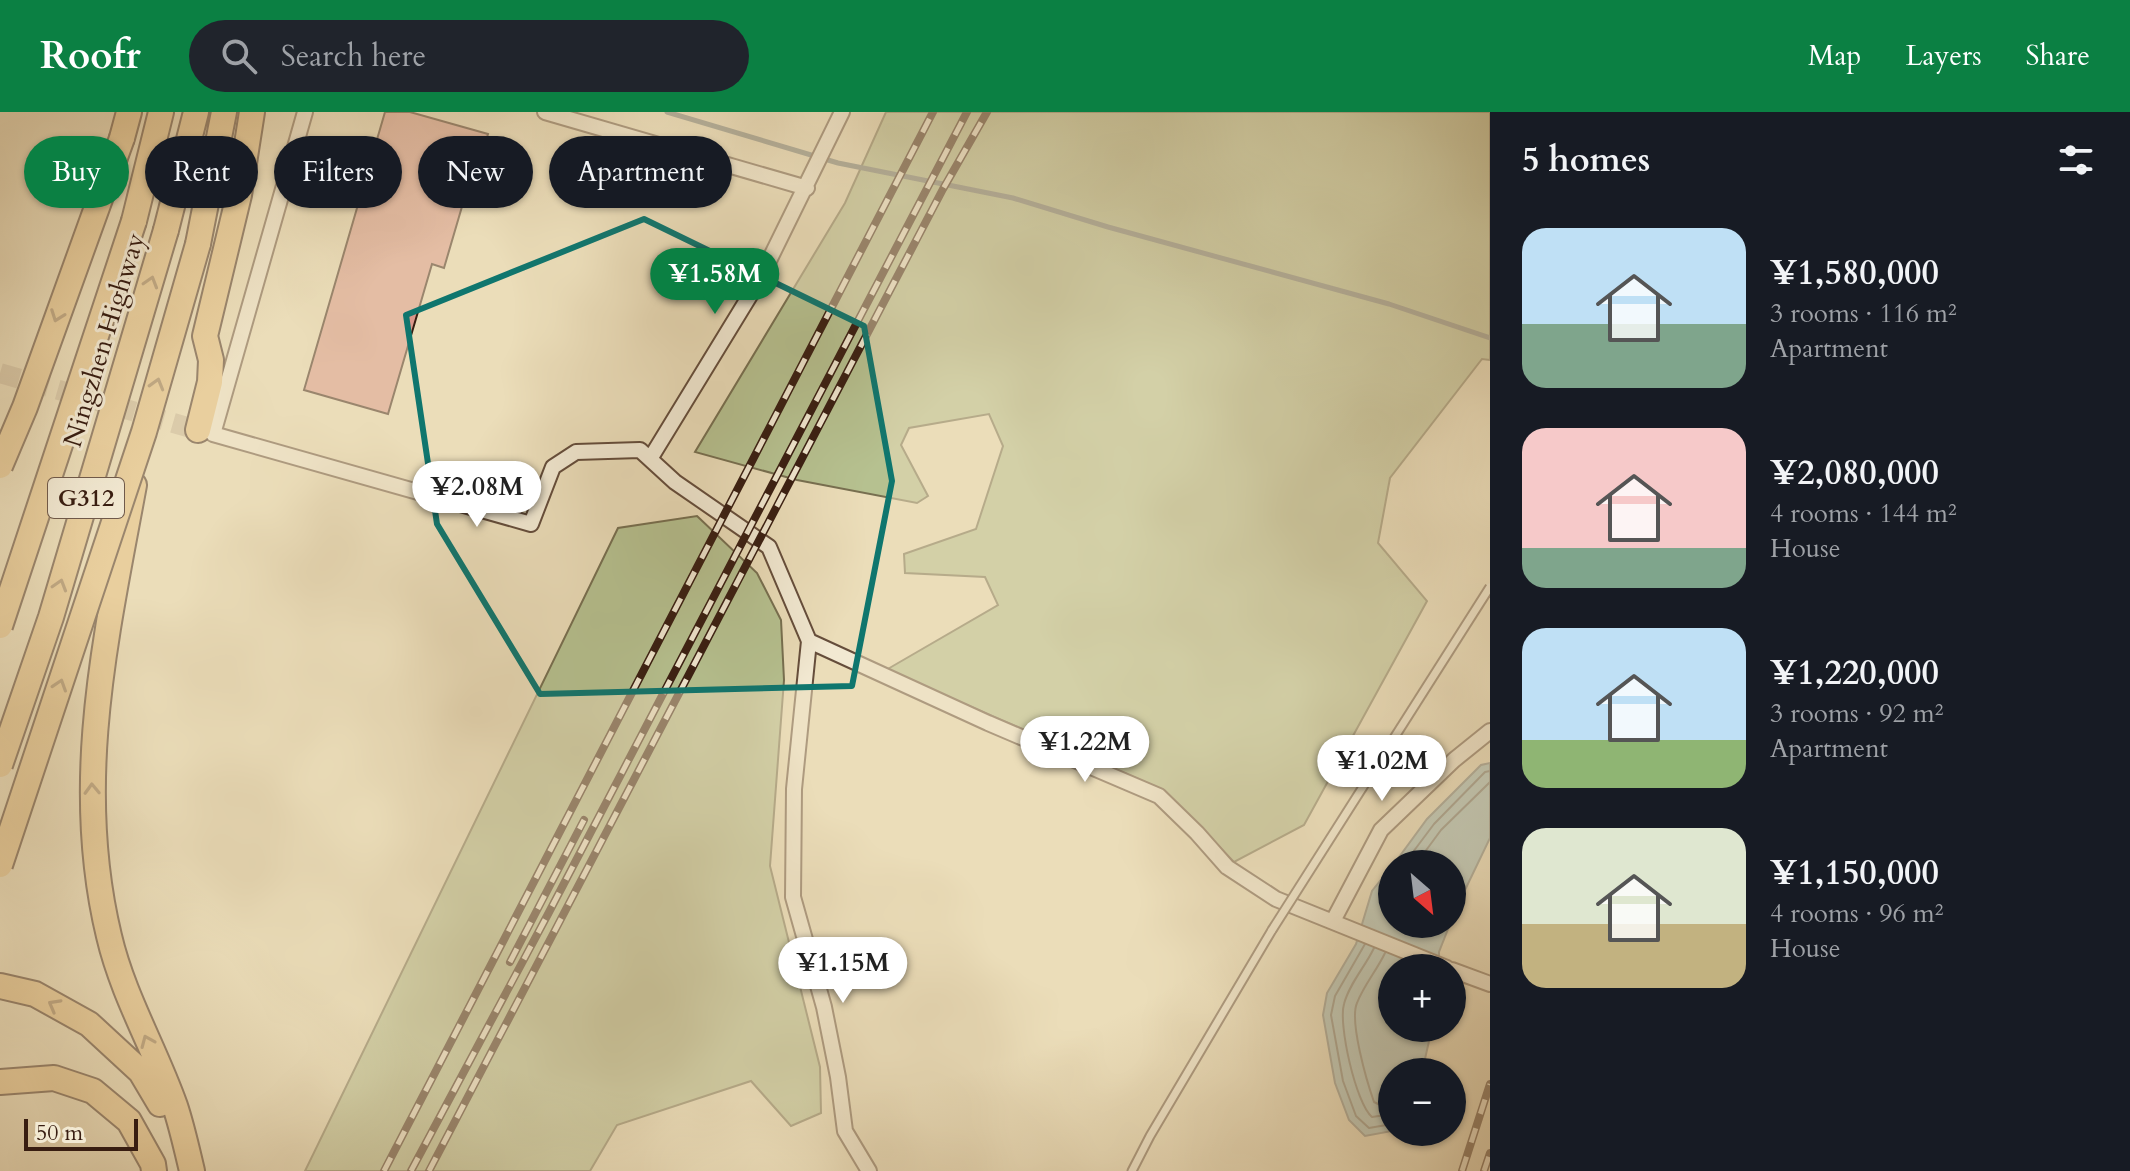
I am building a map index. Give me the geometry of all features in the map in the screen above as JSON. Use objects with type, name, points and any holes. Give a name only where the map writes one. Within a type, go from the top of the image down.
[{"type":"main road","points":[[0,466],[25,407],[129,112]]},
{"type":"main road","name":"Ningzhen Highway","points":[[0,626],[134,221],[161,112]]},
{"type":"main road","name":"Ningzhen Highway","points":[[0,765],[51,617],[166,230],[196,112]]},
{"type":"main road","points":[[0,865],[144,432],[198,244],[224,112]]},
{"type":"main road","points":[[206,432],[211,360],[205,336],[239,195],[252,112]]},
{"type":"main road","points":[[144,432],[103,657],[91,773],[94,852],[109,938],[140,1024],[175,1106],[192,1169]]},
{"type":"main road","points":[[0,986],[35,994],[89,1024],[141,1072],[168,1117],[192,1169]]},
{"type":"main road","points":[[0,1082],[54,1078],[93,1091],[129,1121],[154,1171]]},
{"type":"street","points":[[305,112],[206,432],[531,524],[553,467],[576,452],[640,450],[675,482],[769,547],[809,641],[794,789],[793,897],[824,1007],[845,1131],[869,1171]]},
{"type":"street","points":[[545,112],[807,188]]},
{"type":"street","points":[[650,459],[760,279],[842,112]]},
{"type":"street","points":[[809,641],[988,723],[1159,796],[1227,867],[1276,899],[1411,954]]},
{"type":"street","points":[[1333,921],[1381,830],[1454,760],[1490,731]]},
{"type":"street","points":[[1466,975],[1490,984]]},
{"type":"lane","points":[[1132,1171],[1272,930],[1490,587]]},
{"type":"highlighted area","points":[[644,219],[864,326],[892,481],[852,686],[540,694],[437,524],[406,315]]},
{"type":"green space","points":[[886,112],[1490,112],[1490,360],[1482,359],[1390,478],[1378,543],[1427,601],[1304,825],[1234,862],[1164,790],[886,670],[998,605],[985,577],[905,573],[904,554],[976,529],[1003,446],[989,414],[909,428],[901,445],[928,496],[917,503],[797,480],[695,452],[845,203]]},
{"type":"green space","points":[[697,516],[757,573],[781,620],[784,680],[770,866],[820,1067],[821,1113],[791,1126],[751,1081],[617,1125],[590,1171],[305,1171],[618,528]]},
{"type":"water","points":[[1490,763],[1490,838],[1466,888],[1466,850],[1404,850],[1427,819],[1481,765]]},
{"type":"water","points":[[1378,884],[1378,938],[1444,938],[1439,954],[1378,954],[1378,1042],[1429,1042],[1425,1058],[1378,1058],[1378,1134],[1365,1136],[1349,1120],[1335,1083],[1323,1015],[1327,993],[1356,944],[1372,891]]},
{"type":"building","points":[[385,112],[410,112],[488,134],[418,136],[418,208],[462,208],[444,268],[432,264],[388,414],[304,390],[357,208],[402,208],[402,136],[378,136]]},
{"type":"waterway","points":[[667,112],[838,163],[1013,198],[1389,304],[1490,338]]},
{"type":"tunnel","points":[[0,373],[198,430]]},
{"type":"railway","points":[[384,1171],[933,112]]},
{"type":"railway","points":[[411,1171],[967,112]]},
{"type":"railway","points":[[429,1171],[943,189],[987,112]]},
{"type":"railway","points":[[510,962],[584,820]]},
{"type":"railway","points":[[1462,1171],[1490,1084]]},
{"type":"railway","points":[[1484,1171],[1490,1153]]}]
